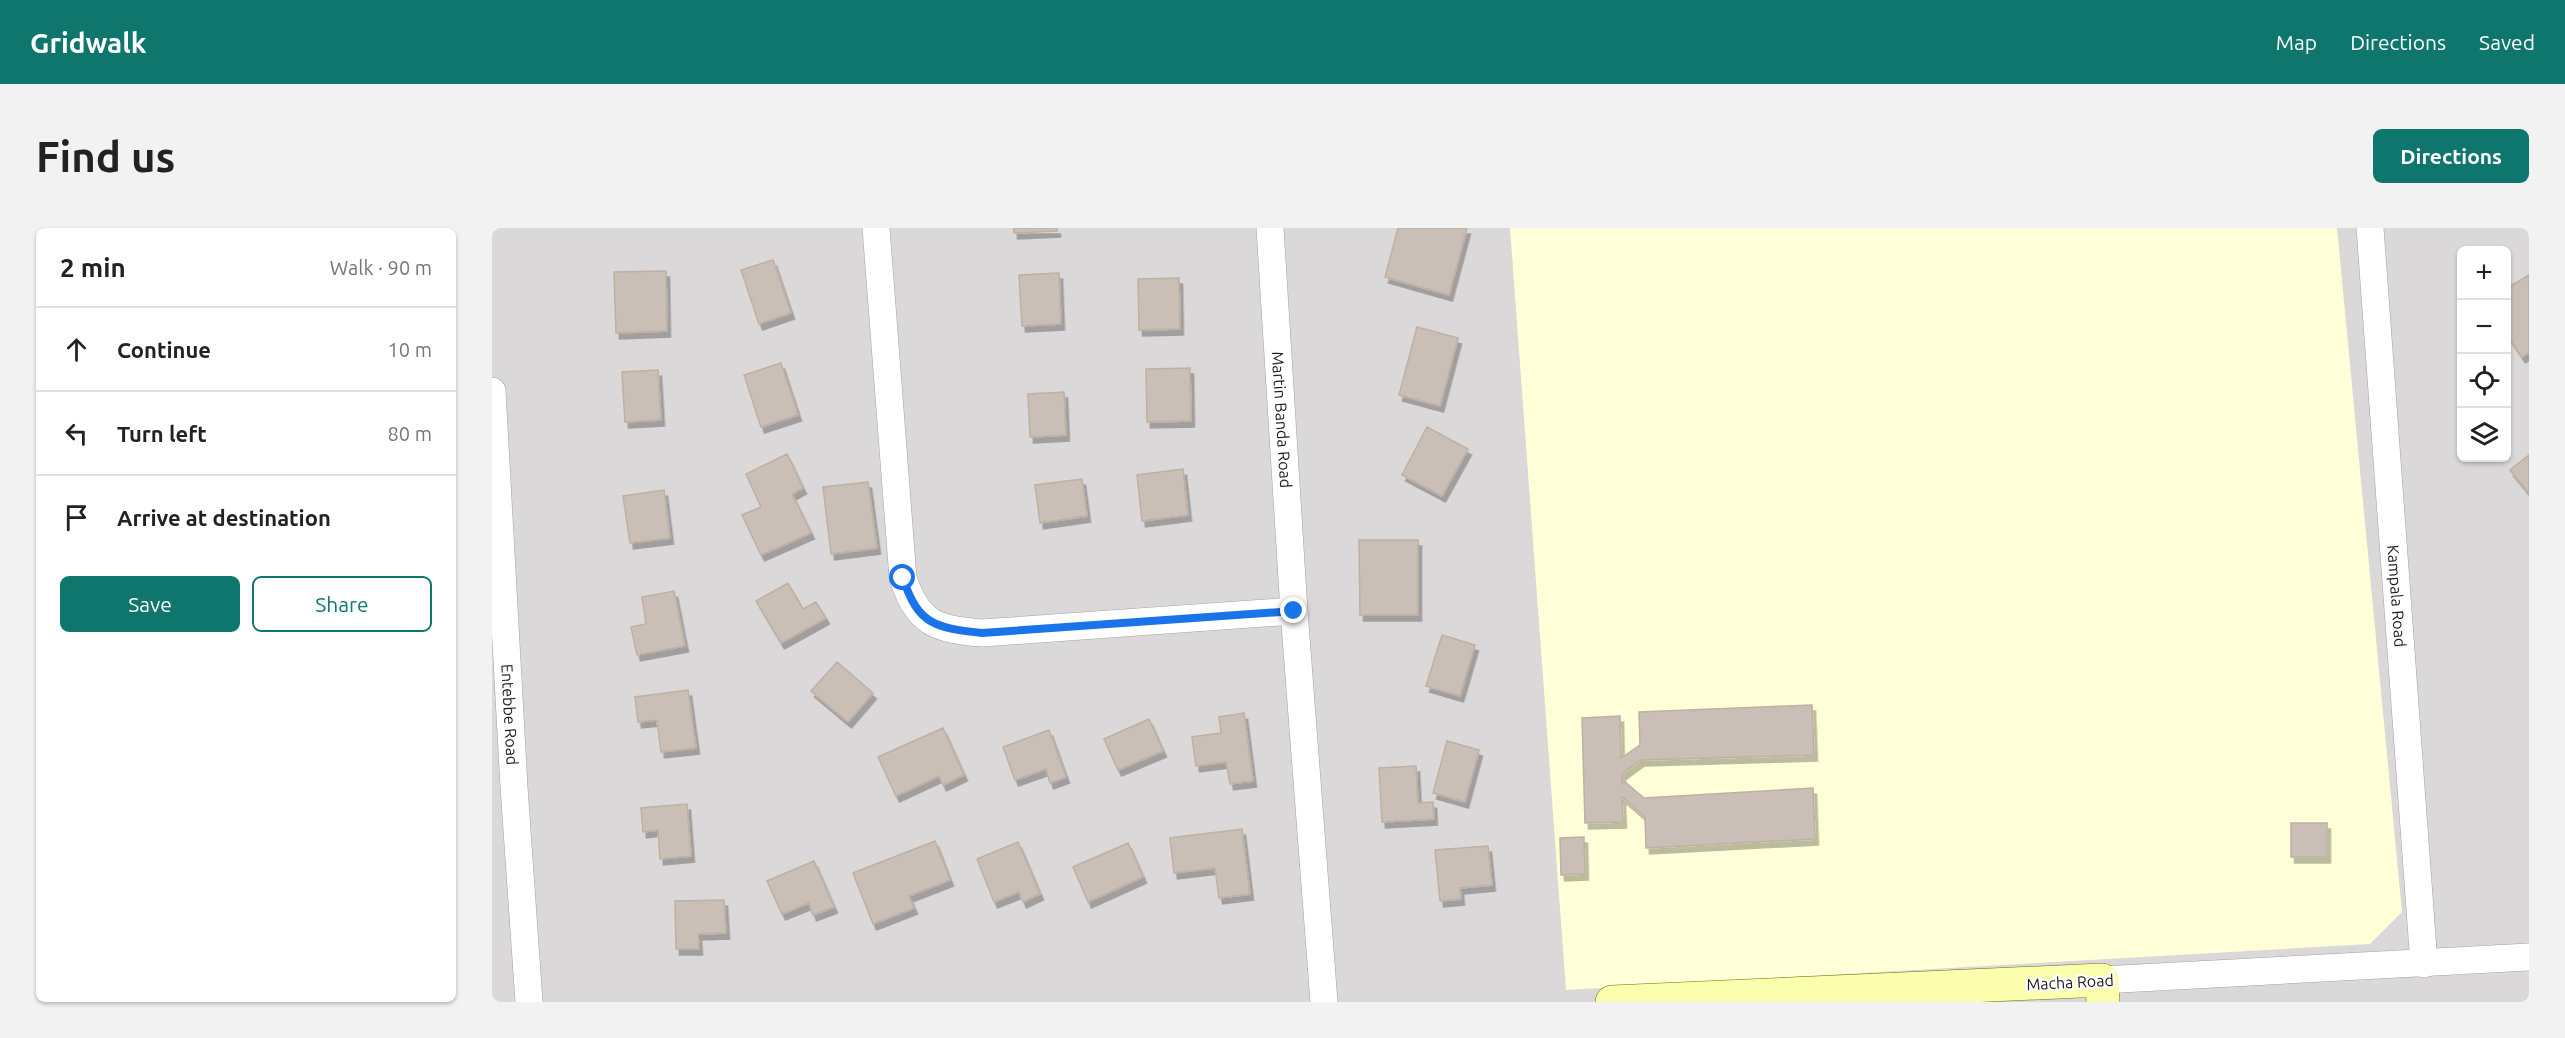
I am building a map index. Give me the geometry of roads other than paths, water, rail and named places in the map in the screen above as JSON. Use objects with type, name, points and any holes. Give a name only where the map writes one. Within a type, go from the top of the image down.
[{"type":"main road","name":"Macha Road","points":[[1611,1002],[2102,991]]},
{"type":"street","points":[[876,228],[903,578],[910,602],[924,618],[954,630],[982,633],[1294,611]]},
{"type":"street","name":"Martin Banda Road","points":[[1270,228],[1294,611],[1324,1002]]},
{"type":"street","name":"Kampala Road","points":[[2370,228],[2424,964]]},
{"type":"street","name":"Entebbe Road","points":[[492,391],[503,788],[529,1002]]},
{"type":"street","name":"Macha Road","points":[[2102,991],[2529,957]]}]
